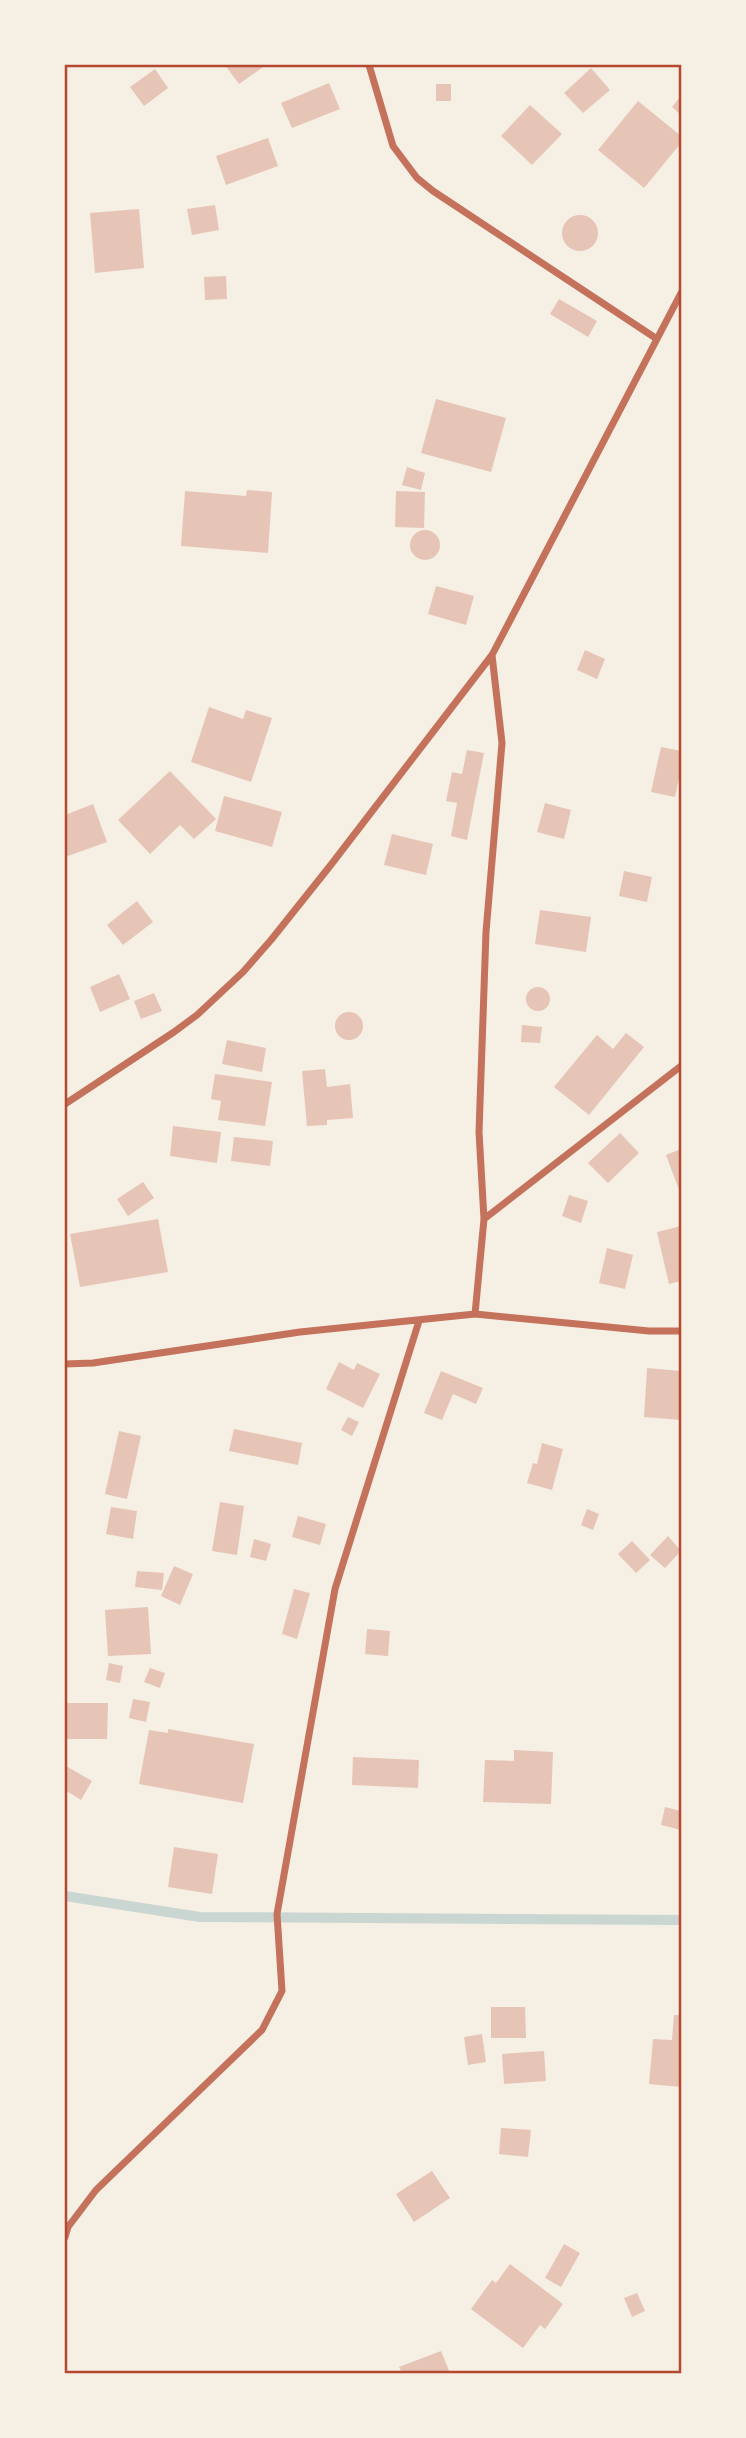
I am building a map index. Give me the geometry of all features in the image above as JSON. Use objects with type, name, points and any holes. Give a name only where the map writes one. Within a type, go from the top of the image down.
[{"type":"street","points":[[369,65],[393,146],[417,178],[657,339]]},
{"type":"street","points":[[65,1104],[197,1015],[243,971],[330,866],[492,655],[681,293]]},
{"type":"street","points":[[475,1314],[484,1219],[478,1132],[485,945],[502,743],[492,655]]},
{"type":"street","points":[[484,1219],[681,1066]]},
{"type":"street","points":[[65,1364],[93,1363],[300,1332],[475,1314],[649,1331],[681,1331]]},
{"type":"street","points":[[65,2237],[68,2227],[96,2190],[262,2030],[282,1991],[277,1914],[335,1589],[419,1321]]},
{"type":"building","points":[[225,65],[266,65],[239,84]]},
{"type":"building","points":[[591,68],[610,90],[583,113],[564,93]]},
{"type":"building","points":[[155,69],[168,88],[144,106],[130,87]]},
{"type":"building","points":[[329,83],[340,109],[292,128],[281,103]]},
{"type":"building","points":[[436,84],[451,84],[451,101],[436,101]]},
{"type":"building","points":[[681,96],[681,115],[672,107]]},
{"type":"building","points":[[638,101],[681,136],[681,143],[644,188],[598,150]]},
{"type":"building","points":[[530,105],[562,134],[532,165],[501,136]]},
{"type":"building","points":[[268,138],[278,166],[226,185],[216,156]]},
{"type":"building","points":[[215,205],[219,230],[192,235],[187,209]]},
{"type":"building","points":[[139,209],[144,268],[95,273],[90,213]]},
{"type":"building","points":[[580,215],[593,220],[598,233],[593,246],[580,251],[567,246],[562,233],[567,220]]},
{"type":"building","points":[[226,276],[227,299],[205,300],[204,277]]},
{"type":"building","points":[[559,299],[597,321],[588,337],[550,314]]},
{"type":"building","points":[[436,399],[506,418],[491,472],[421,453]]},
{"type":"building","points":[[407,467],[425,473],[421,490],[402,485]]},
{"type":"building","points":[[247,490],[272,492],[268,553],[181,546],[185,491],[246,496]]},
{"type":"building","points":[[396,491],[425,492],[424,528],[395,527]]},
{"type":"building","points":[[425,530],[435,535],[440,545],[435,555],[425,560],[415,555],[410,545],[415,535]]},
{"type":"building","points":[[436,586],[474,596],[466,625],[428,614]]},
{"type":"building","points":[[585,650],[605,659],[597,679],[577,670]]},
{"type":"building","points":[[209,707],[243,719],[246,710],[272,718],[251,782],[191,762]]},
{"type":"building","points":[[661,747],[681,751],[681,769],[675,797],[651,792]]},
{"type":"building","points":[[467,750],[484,753],[467,840],[451,836],[457,803],[446,801],[452,772],[462,774]]},
{"type":"building","points":[[170,771],[216,819],[194,839],[180,825],[150,854],[118,820]]},
{"type":"building","points":[[224,796],[282,812],[272,847],[215,831]]},
{"type":"building","points":[[545,803],[571,810],[564,839],[537,832]]},
{"type":"building","points":[[93,804],[107,842],[65,857],[65,815]]},
{"type":"building","points":[[392,834],[433,844],[426,875],[384,865]]},
{"type":"building","points":[[624,871],[652,877],[647,902],[619,896]]},
{"type":"building","points":[[137,901],[153,922],[123,945],[107,925]]},
{"type":"building","points":[[540,910],[591,917],[586,952],[535,944]]},
{"type":"building","points":[[119,974],[130,999],[100,1012],[90,987]]},
{"type":"building","points":[[538,987],[546,991],[550,999],[546,1007],[538,1011],[530,1007],[526,999],[530,991]]},
{"type":"building","points":[[154,993],[162,1011],[141,1019],[134,1001]]},
{"type":"building","points":[[349,1012],[359,1016],[363,1026],[359,1036],[349,1040],[339,1036],[335,1026],[339,1016]]},
{"type":"building","points":[[522,1025],[542,1027],[540,1043],[521,1042]]},
{"type":"building","points":[[626,1033],[644,1047],[589,1115],[554,1087],[597,1035],[613,1049]]},
{"type":"building","points":[[227,1040],[266,1048],[262,1072],[222,1064]]},
{"type":"building","points":[[325,1069],[327,1087],[350,1084],[353,1118],[327,1120],[327,1125],[307,1126],[302,1071]]},
{"type":"building","points":[[215,1074],[272,1082],[265,1126],[218,1120],[221,1101],[211,1099]]},
{"type":"building","points":[[173,1126],[221,1132],[217,1163],[170,1156]]},
{"type":"building","points":[[620,1133],[639,1153],[608,1183],[588,1163]]},
{"type":"building","points":[[234,1137],[273,1141],[270,1166],[231,1161]]},
{"type":"building","points":[[681,1149],[681,1195],[666,1155]]},
{"type":"building","points":[[143,1182],[154,1198],[128,1216],[117,1199]]},
{"type":"building","points":[[569,1195],[588,1201],[581,1223],[562,1216]]},
{"type":"building","points":[[158,1219],[168,1272],[80,1287],[70,1234]]},
{"type":"building","points":[[681,1226],[681,1281],[669,1284],[657,1232]]},
{"type":"building","points":[[607,1248],[633,1255],[625,1289],[599,1283]]},
{"type":"building","points":[[339,1362],[354,1370],[357,1363],[380,1374],[363,1408],[326,1389]]},
{"type":"building","points":[[647,1368],[681,1371],[681,1420],[644,1417]]},
{"type":"building","points":[[441,1371],[483,1388],[476,1404],[453,1394],[442,1420],[424,1413]]},
{"type":"building","points":[[348,1417],[359,1422],[352,1436],[341,1430]]},
{"type":"building","points":[[234,1429],[302,1443],[298,1465],[229,1451]]},
{"type":"building","points":[[119,1431],[141,1436],[127,1499],[105,1494]]},
{"type":"building","points":[[542,1443],[563,1449],[552,1490],[527,1483],[533,1463],[537,1464]]},
{"type":"building","points":[[220,1502],[244,1506],[237,1555],[212,1551]]},
{"type":"building","points":[[111,1507],[137,1511],[133,1539],[106,1534]]},
{"type":"building","points":[[587,1509],[599,1514],[593,1530],[581,1525]]},
{"type":"building","points":[[298,1516],[326,1524],[320,1545],[292,1537]]},
{"type":"building","points":[[668,1536],[681,1551],[665,1568],[650,1555]]},
{"type":"building","points":[[254,1539],[271,1544],[266,1561],[250,1557]]},
{"type":"building","points":[[632,1541],[650,1560],[636,1573],[618,1554]]},
{"type":"building","points":[[174,1566],[193,1574],[180,1605],[161,1596]]},
{"type":"building","points":[[137,1571],[164,1573],[162,1590],[135,1587]]},
{"type":"building","points":[[294,1589],[310,1593],[297,1639],[282,1634]]},
{"type":"building","points":[[148,1607],[151,1654],[108,1656],[105,1610]]},
{"type":"building","points":[[367,1629],[390,1631],[388,1656],[365,1654]]},
{"type":"building","points":[[109,1663],[123,1666],[120,1683],[106,1680]]},
{"type":"building","points":[[150,1668],[165,1673],[160,1688],[144,1682]]},
{"type":"building","points":[[133,1699],[150,1702],[146,1722],[129,1718]]},
{"type":"building","points":[[65,1703],[108,1703],[107,1739],[65,1739]]},
{"type":"building","points":[[168,1729],[254,1744],[243,1803],[139,1784],[149,1730],[168,1733]]},
{"type":"building","points":[[514,1750],[553,1752],[551,1804],[483,1802],[485,1760],[514,1761]]},
{"type":"building","points":[[353,1757],[419,1760],[418,1788],[352,1785]]},
{"type":"building","points":[[66,1766],[92,1781],[81,1800],[65,1790]]},
{"type":"building","points":[[665,1807],[681,1811],[681,1830],[661,1825]]},
{"type":"building","points":[[174,1847],[218,1854],[212,1894],[168,1887]]},
{"type":"building","points":[[491,2007],[525,2007],[526,2038],[491,2038]]},
{"type":"building","points":[[674,2015],[681,2015],[681,2087],[649,2084],[653,2039],[672,2040]]},
{"type":"building","points":[[482,2034],[486,2062],[468,2065],[464,2037]]},
{"type":"building","points":[[544,2051],[546,2081],[504,2084],[502,2054]]},
{"type":"building","points":[[501,2128],[531,2130],[528,2157],[499,2154]]},
{"type":"building","points":[[432,2171],[450,2198],[414,2222],[396,2194]]},
{"type":"building","points":[[564,2244],[580,2253],[561,2287],[545,2278]]},
{"type":"building","points":[[510,2264],[563,2304],[545,2329],[540,2325],[523,2348],[471,2309],[492,2280],[496,2283]]},
{"type":"building","points":[[637,2293],[645,2311],[632,2317],[624,2298]]},
{"type":"building","points":[[441,2351],[450,2373],[402,2373],[399,2367]]},
{"type":"waterway","points":[[65,1896],[200,1917],[681,1920]]}]
